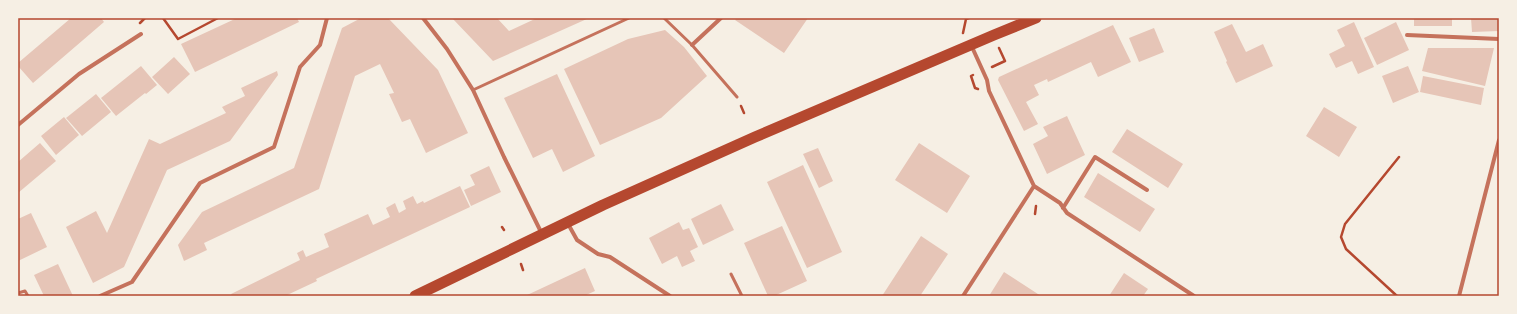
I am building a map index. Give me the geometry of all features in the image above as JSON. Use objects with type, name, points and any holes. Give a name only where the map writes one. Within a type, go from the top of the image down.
[{"type":"highway","points":[[415,296],[567,222],[755,137],[970,44],[1036,18]]},
{"type":"street","points":[[100,296],[132,282],[200,183],[274,147],[300,67],[320,46],[327,18]]},
{"type":"street","points":[[423,18],[447,48],[473,90],[542,234]]},
{"type":"street","points":[[692,45],[721,18]]},
{"type":"street","points":[[18,125],[79,74],[141,34]]},
{"type":"street","points":[[1407,35],[1499,39]]},
{"type":"street","points":[[970,44],[985,76],[989,91],[1034,186],[1060,203],[1067,213],[1194,296]]},
{"type":"street","points":[[1459,296],[1499,140]]},
{"type":"street","points":[[1063,208],[1096,157],[1146,190]]},
{"type":"street","points":[[963,296],[1034,186]]},
{"type":"street","points":[[567,222],[577,240],[598,254],[610,256],[670,296]]},
{"type":"lane","points":[[473,90],[628,18]]},
{"type":"lane","points":[[664,18],[692,45],[737,97]]},
{"type":"lane","points":[[731,274],[742,296]]},
{"type":"lane","points":[[18,293],[25,290],[28,296]]},
{"type":"path","points":[[163,18],[178,39],[218,18]]},
{"type":"path","points":[[964,27],[967,18]]},
{"type":"path","points":[[988,68],[1005,61],[1002,53]]},
{"type":"path","points":[[970,76],[975,88]]},
{"type":"path","points":[[1397,296],[1346,249],[1341,237],[1345,224],[1399,157]]},
{"type":"path","points":[[1035,214],[1036,206]]},
{"type":"path","points":[[521,264],[524,270]]},
{"type":"building","points":[[71,18],[101,18],[104,22],[33,83],[18,66],[18,63]]},
{"type":"building","points":[[237,18],[297,18],[299,22],[195,72],[181,44]]},
{"type":"building","points":[[361,18],[388,18],[438,70],[468,133],[426,153],[410,119],[402,122],[389,94],[394,93],[380,64],[355,76],[319,189],[204,243],[207,250],[184,261],[178,245],[202,212],[294,168],[342,28]]},
{"type":"building","points":[[452,18],[497,18],[509,31],[537,18],[589,18],[493,61]]},
{"type":"building","points":[[737,18],[808,18],[784,53],[735,20]]},
{"type":"building","points":[[1414,18],[1452,18],[1452,26],[1414,26]]},
{"type":"building","points":[[1471,18],[1499,18],[1499,31],[1472,32]]},
{"type":"building","points":[[1354,22],[1374,67],[1358,74],[1352,61],[1336,68],[1329,54],[1345,46],[1337,30]]},
{"type":"building","points":[[1396,22],[1409,50],[1377,65],[1364,38]]},
{"type":"building","points":[[1232,24],[1246,52],[1263,44],[1273,66],[1236,83],[1214,32]]},
{"type":"building","points":[[1113,25],[1131,62],[1098,77],[1091,62],[1048,82],[1047,79],[1034,85],[1039,95],[1026,102],[1038,124],[1024,131],[998,80],[999,77]]},
{"type":"building","points":[[1154,28],[1164,52],[1139,62],[1129,38]]},
{"type":"building","points":[[665,30],[684,47],[707,76],[661,118],[600,145],[564,69],[628,39]]},
{"type":"building","points":[[1428,48],[1494,48],[1485,86],[1422,71]]},
{"type":"building","points":[[174,57],[190,74],[168,94],[152,77]]},
{"type":"building","points":[[141,66],[157,85],[116,116],[101,98]]},
{"type":"building","points":[[1408,66],[1419,92],[1393,103],[1382,76]]},
{"type":"building","points":[[277,71],[278,75],[230,141],[167,170],[124,267],[93,283],[66,227],[96,211],[107,233],[149,139],[160,144],[226,113],[222,107],[245,96],[241,88]]},
{"type":"building","points":[[557,74],[595,156],[563,172],[552,149],[533,158],[504,98]]},
{"type":"building","points":[[1423,76],[1484,88],[1481,105],[1420,92]]},
{"type":"building","points":[[96,94],[111,112],[82,136],[66,118]]},
{"type":"building","points":[[1324,107],[1357,127],[1339,157],[1306,136]]},
{"type":"building","points":[[1067,116],[1085,155],[1047,174],[1033,144],[1048,136],[1043,127]]},
{"type":"building","points":[[64,117],[79,135],[56,155],[41,136]]},
{"type":"building","points":[[1127,129],[1183,164],[1168,188],[1112,152]]},
{"type":"building","points":[[40,143],[56,161],[18,193],[18,162]]},
{"type":"building","points":[[919,143],[970,176],[947,213],[895,180]]},
{"type":"building","points":[[818,148],[833,181],[819,188],[803,154]]},
{"type":"building","points":[[803,165],[842,252],[807,268],[767,182]]},
{"type":"building","points":[[489,166],[501,192],[471,206],[464,190],[475,185],[470,175]]},
{"type":"building","points":[[1098,173],[1155,209],[1140,232],[1084,197]]},
{"type":"building","points":[[460,186],[470,207],[316,279],[317,281],[285,296],[232,296],[231,294],[300,260],[297,253],[303,250],[306,257],[329,247],[324,234],[368,214],[373,225],[390,217],[386,208],[395,203],[399,213],[406,209],[403,201],[413,196],[417,204],[423,201],[424,203]]},
{"type":"building","points":[[721,204],[734,230],[703,245],[691,219]]},
{"type":"building","points":[[31,213],[47,247],[18,261],[18,219]]},
{"type":"building","points":[[679,222],[683,230],[689,228],[698,247],[690,251],[695,261],[682,267],[677,256],[662,264],[649,238]]},
{"type":"building","points":[[782,226],[807,281],[774,296],[768,296],[744,243]]},
{"type":"building","points":[[921,236],[948,254],[920,296],[882,296]]},
{"type":"building","points":[[58,264],[73,296],[44,296],[34,275]]},
{"type":"building","points":[[585,268],[595,291],[584,296],[525,296]]},
{"type":"building","points":[[1004,272],[1041,296],[989,296]]},
{"type":"building","points":[[1124,273],[1148,289],[1143,296],[1109,296]]}]
